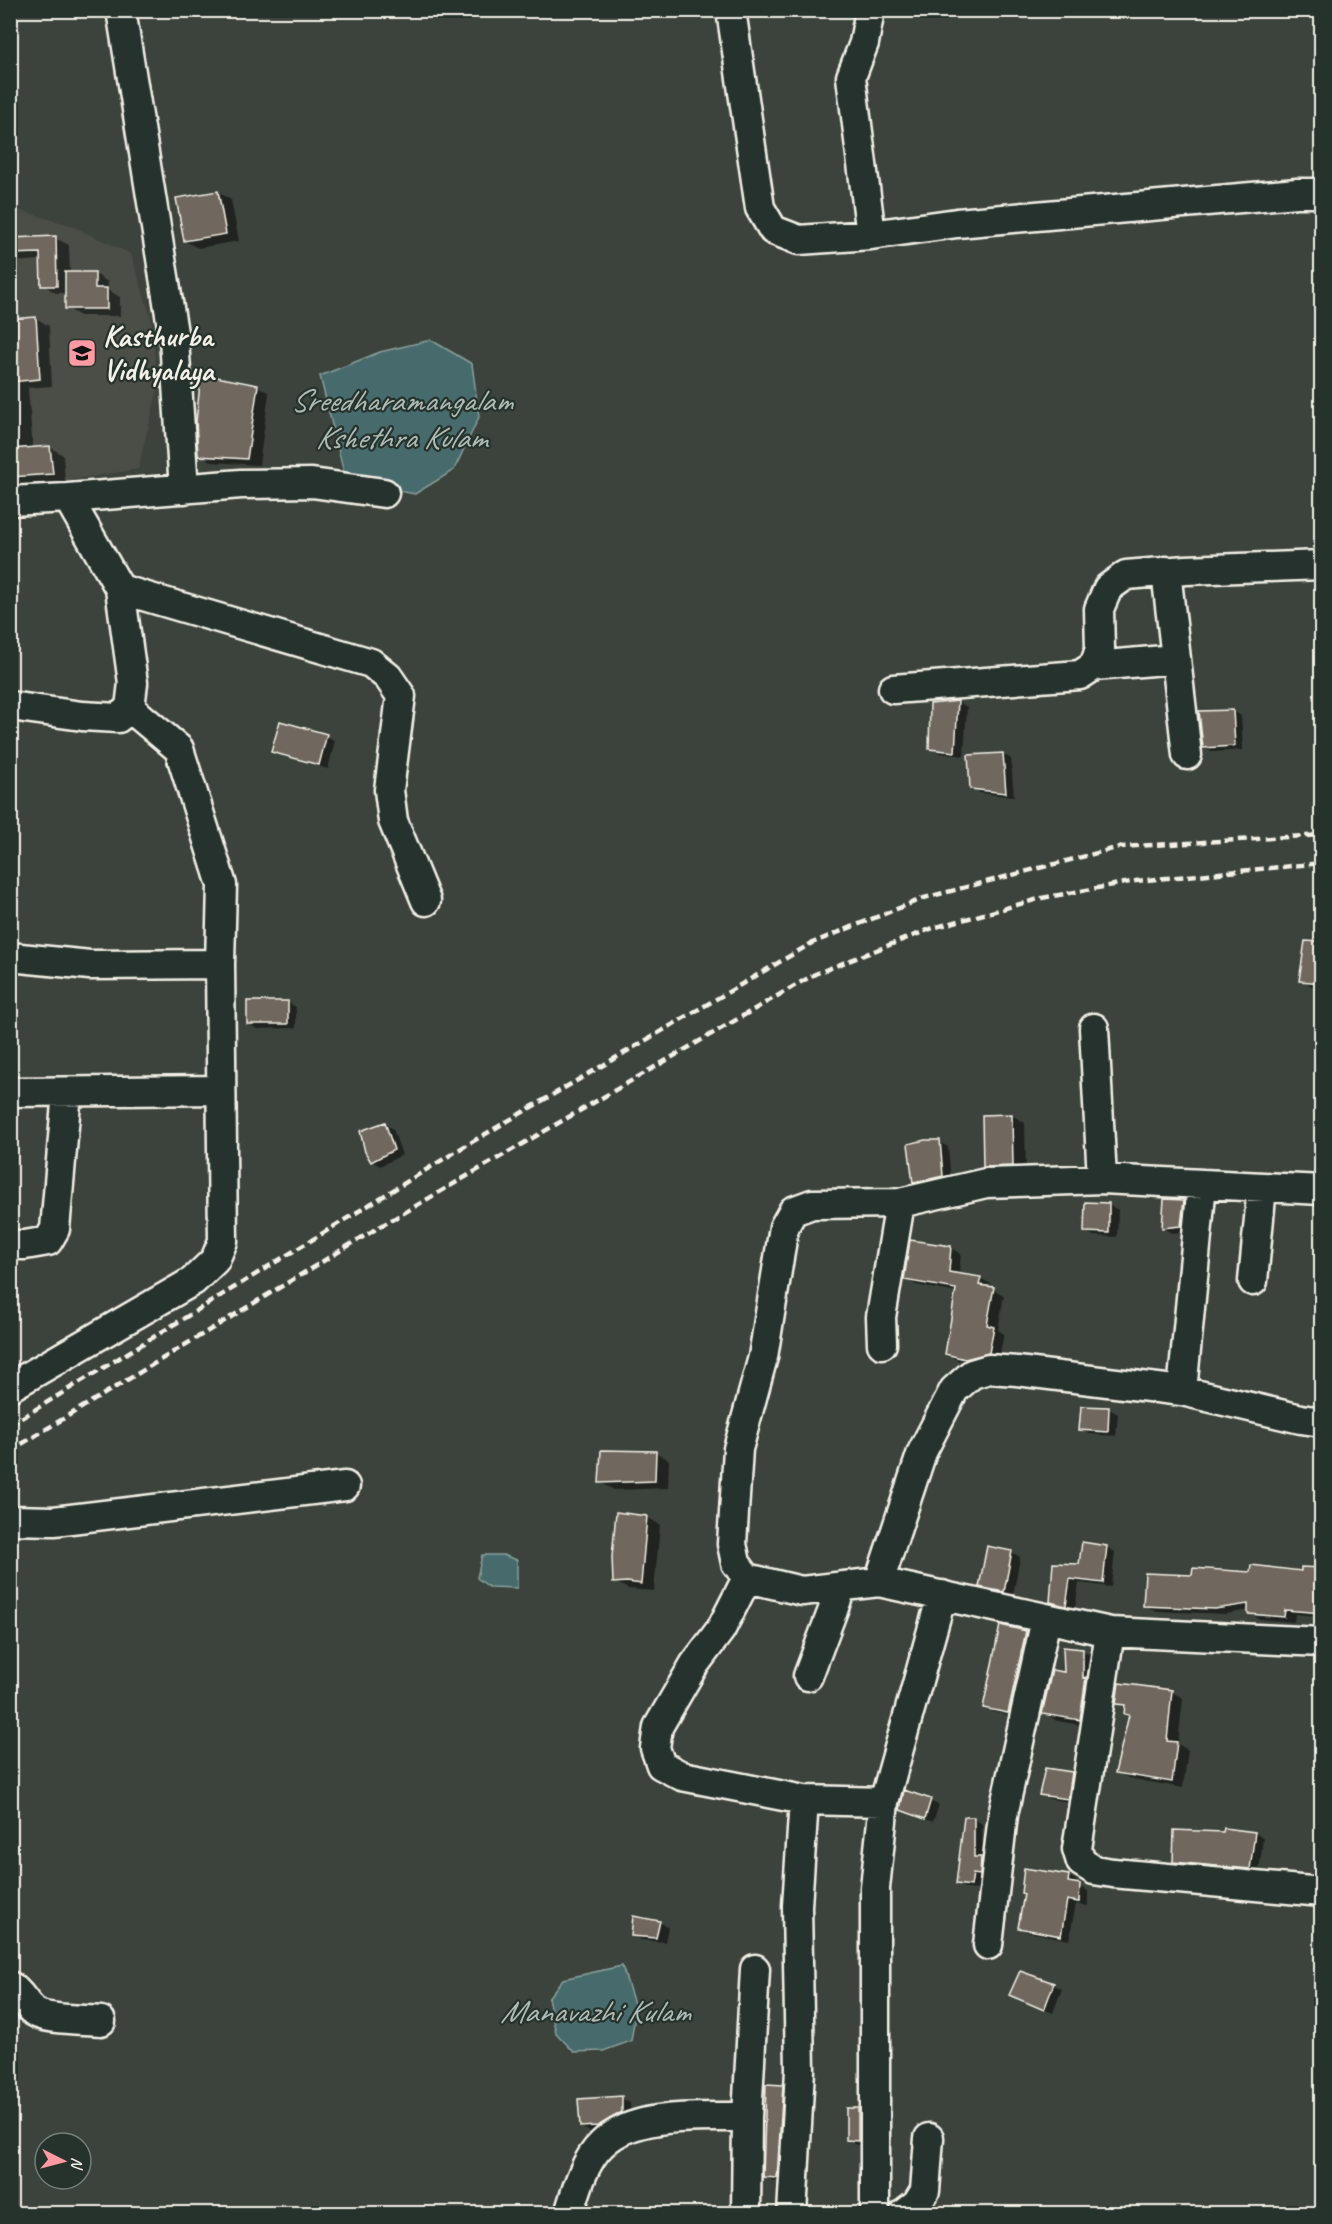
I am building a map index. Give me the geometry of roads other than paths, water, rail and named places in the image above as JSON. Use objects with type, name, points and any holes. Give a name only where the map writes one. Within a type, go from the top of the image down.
[{"type":"street","points":[[121,10],[174,339],[184,489]]},
{"type":"street","points":[[731,10],[760,208],[773,230],[799,240],[871,236],[957,223],[1297,193],[1322,193]]},
{"type":"street","points":[[870,10],[864,43],[851,77],[871,236]]},
{"type":"street","points":[[10,501],[241,484],[312,483],[384,493]]},
{"type":"street","points":[[10,706],[82,716],[118,718],[130,708],[133,683],[120,589],[68,498]]},
{"type":"street","points":[[1094,666],[1100,649],[1099,609],[1108,588],[1126,575],[1166,571],[1322,565]]},
{"type":"street","points":[[1166,571],[1187,755]]},
{"type":"street","points":[[120,589],[371,663],[388,677],[401,696],[389,790],[393,821],[426,901]]},
{"type":"street","points":[[893,689],[1080,675],[1094,666],[1176,659]]},
{"type":"street","points":[[10,1387],[193,1281],[215,1260],[222,1241],[220,964],[222,885],[179,750],[130,708]]},
{"type":"street","points":[[10,957],[90,965],[220,964]]},
{"type":"street","points":[[1094,1028],[1102,1179]]},
{"type":"street","points":[[10,1092],[221,1090]]},
{"type":"street","points":[[10,1245],[48,1241],[55,1229],[67,1092]]},
{"type":"street","points":[[1322,1190],[1102,1179],[986,1183],[900,1203],[812,1204],[793,1211],[784,1227],[762,1357],[738,1449],[732,1544],[736,1563],[747,1578],[802,1591],[879,1582],[1110,1632],[1322,1642]]},
{"type":"street","points":[[1182,1391],[1202,1184]]},
{"type":"street","points":[[1252,1281],[1262,1187]]},
{"type":"street","points":[[882,1344],[881,1317],[900,1203]]},
{"type":"street","points":[[879,1582],[921,1452],[954,1390],[972,1374],[989,1369],[1017,1371],[1182,1391],[1322,1422]]},
{"type":"street","points":[[10,1520],[54,1521],[345,1486]]},
{"type":"street","points":[[747,1578],[721,1629],[694,1665],[658,1727],[656,1748],[661,1766],[682,1776],[804,1800],[884,1802]]},
{"type":"street","points":[[808,1676],[842,1586]]},
{"type":"street","points":[[875,2214],[875,1888],[884,1802],[942,1595]]},
{"type":"street","points":[[988,1945],[1002,1815],[1046,1618]]},
{"type":"street","points":[[1110,1632],[1077,1849],[1081,1862],[1094,1870],[1113,1873],[1322,1893]]},
{"type":"street","points":[[792,2214],[800,2070],[797,1906],[804,1800]]},
{"type":"street","points":[[746,2214],[747,2117],[755,1969]]},
{"type":"street","points":[[10,1986],[24,1998],[33,2011],[40,2014],[101,2021]]},
{"type":"street","points":[[569,2214],[581,2175],[602,2144],[625,2128],[659,2119],[747,2117]]},
{"type":"street","points":[[904,2214],[917,2204],[925,2191],[929,2138]]},
{"type":"water","name":"Sreedharamangalam Kshethra Kulam","points":[[431,340],[472,364],[479,417],[454,470],[415,494],[346,481],[320,376],[380,352]]},
{"type":"water","points":[[482,1555],[503,1555],[517,1560],[517,1588],[489,1587],[477,1578]]},
{"type":"water","name":"Manavazhi Kulam","points":[[622,1966],[636,2010],[631,2041],[603,2051],[574,2052],[556,2033],[548,1998],[563,1979]]},
{"type":"railway","points":[[10,1425],[465,1146],[812,943],[924,898],[1120,847],[1322,835]]},
{"type":"railway","points":[[10,1451],[376,1229],[815,974],[933,928],[1042,898],[1136,881],[1322,863]]},
{"type":"place","name":"Kasthurba Vidhyalaya","points":[[82,353]]}]
